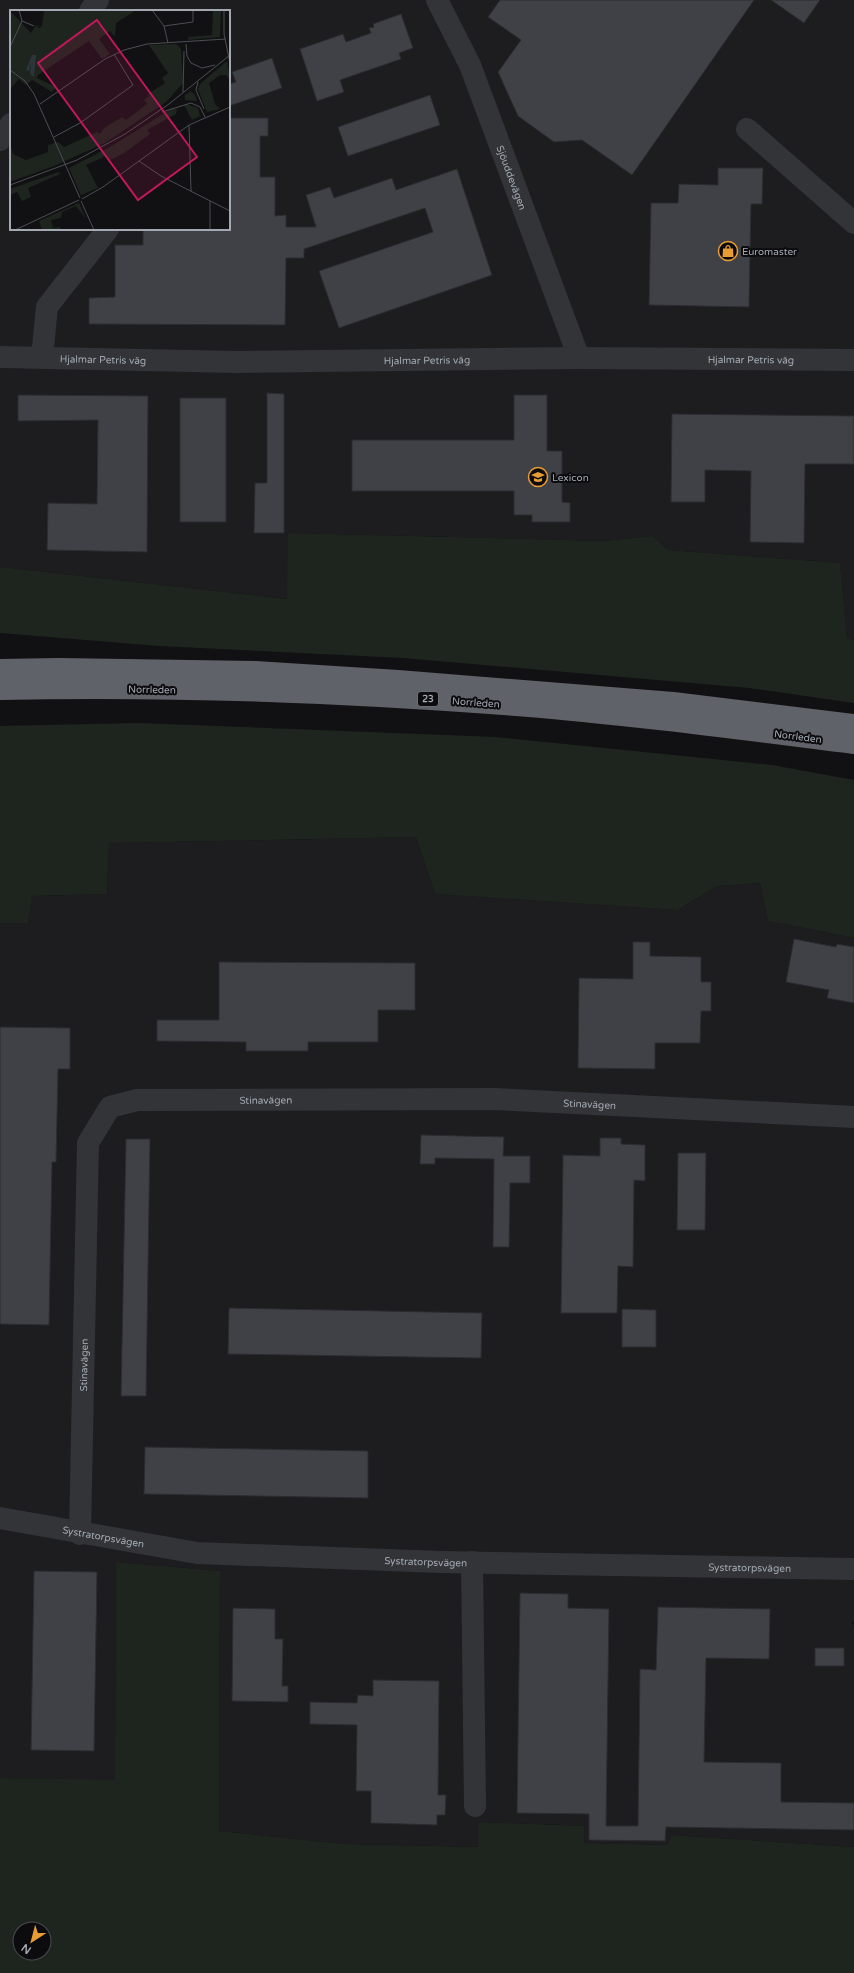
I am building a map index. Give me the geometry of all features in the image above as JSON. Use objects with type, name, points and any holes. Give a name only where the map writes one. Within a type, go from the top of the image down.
[{"type":"highway","points":[[0,657],[59,669]]},
{"type":"highway","name":"Norrleden","points":[[0,670],[59,669],[255,672],[398,680],[673,702],[854,725]]},
{"type":"highway","name":"Norrleden","points":[[0,689],[60,688],[224,690],[391,697],[517,705],[671,720],[854,743]]},
{"type":"street","points":[[91,10],[98,0]]},
{"type":"street","name":"Sjöuddevägen","points":[[436,0],[470,65],[579,358]]},
{"type":"street","points":[[0,140],[10,125]]},
{"type":"street","points":[[747,129],[854,223]]},
{"type":"street","points":[[42,358],[47,307],[107,230]]},
{"type":"street","name":"Hjalmar Petris väg","points":[[0,356],[238,362],[579,358],[854,360]]},
{"type":"street","name":"Stinavägen","points":[[80,1534],[88,1143],[110,1107],[137,1100],[495,1099],[854,1117]]},
{"type":"street","name":"Systratorpsvägen","points":[[0,1518],[80,1534],[197,1553],[472,1562],[854,1569]]},
{"type":"street","points":[[472,1562],[475,1806]]},
{"type":"shaded area","points":[[0,0],[854,0],[854,640],[847,639],[840,563],[668,550],[653,536],[604,541],[288,533],[288,599],[0,567]]},
{"type":"shaded area","points":[[288,533],[604,541],[653,536],[668,550],[840,563],[847,638],[854,640],[854,703],[749,688],[403,658],[159,646],[0,633],[0,567],[287,599]]},
{"type":"shaded area","points":[[139,723],[496,737],[772,765],[854,780],[854,938],[768,921],[760,883],[718,886],[677,910],[435,894],[416,837],[109,843],[107,894],[32,896],[28,923],[0,923],[0,726]]},
{"type":"shaded area","points":[[416,837],[435,894],[677,910],[718,886],[760,883],[768,921],[854,938],[854,1622],[852,1622],[854,1626],[854,1847],[671,1835],[669,1845],[584,1843],[584,1826],[480,1822],[478,1847],[344,1844],[219,1831],[220,1571],[116,1562],[115,1781],[0,1778],[0,923],[28,923],[31,896],[107,894],[109,843]]},
{"type":"shaded area","points":[[116,1562],[220,1571],[219,1831],[344,1844],[478,1847],[479,1822],[584,1826],[584,1843],[668,1845],[671,1835],[854,1847],[854,1973],[0,1973],[0,1778],[115,1780]]},
{"type":"building","points":[[500,0],[754,0],[632,175],[582,140],[554,142],[518,116],[498,72],[521,40],[488,17]]},
{"type":"building","points":[[771,0],[820,0],[804,23]]},
{"type":"building","points":[[401,14],[413,48],[399,53],[401,59],[340,80],[344,92],[317,101],[300,49],[343,34],[346,42],[371,33],[369,28],[374,27],[373,24]]},
{"type":"building","points":[[272,58],[282,88],[230,106],[230,84],[236,82],[232,72]]},
{"type":"building","points":[[430,95],[440,125],[348,156],[338,127]]},
{"type":"building","points":[[230,118],[268,118],[268,136],[260,136],[260,177],[275,177],[275,216],[286,215],[286,227],[316,227],[306,195],[330,187],[334,198],[392,178],[396,190],[457,169],[492,275],[339,328],[319,271],[433,232],[425,208],[304,249],[304,258],[286,258],[285,325],[89,324],[89,298],[115,297],[115,245],[143,245],[143,230],[230,230]]},
{"type":"building","points":[[718,168],[763,168],[762,204],[751,204],[749,307],[649,305],[651,203],[678,203],[679,184],[718,185]]},
{"type":"building","points":[[267,393],[284,394],[284,533],[254,533],[255,483],[267,483]]},
{"type":"building","points":[[18,395],[148,396],[147,552],[47,550],[48,503],[97,504],[98,420],[18,421]]},
{"type":"building","points":[[514,395],[547,395],[547,451],[562,451],[562,502],[570,503],[570,522],[532,522],[532,515],[514,515],[514,491],[352,491],[352,440],[514,440]]},
{"type":"building","points":[[180,398],[226,398],[226,522],[180,522]]},
{"type":"building","points":[[672,414],[854,416],[854,464],[805,464],[804,543],[750,542],[751,471],[705,470],[705,502],[671,502]]},
{"type":"building","points":[[794,939],[836,947],[837,944],[854,947],[854,1003],[827,998],[829,990],[786,982]]},
{"type":"building","points":[[633,942],[650,942],[650,956],[701,957],[701,982],[711,982],[711,1011],[701,1011],[700,1043],[655,1043],[655,1069],[578,1068],[579,978],[633,979]]},
{"type":"building","points":[[219,962],[415,963],[415,1010],[378,1010],[378,1042],[308,1042],[308,1051],[246,1051],[246,1042],[157,1041],[157,1020],[219,1020]]},
{"type":"building","points":[[0,1027],[70,1028],[70,1069],[58,1069],[56,1162],[52,1162],[49,1325],[0,1324]]},
{"type":"building","points":[[421,1135],[504,1137],[503,1156],[530,1156],[530,1183],[510,1183],[509,1247],[493,1247],[494,1159],[435,1158],[435,1164],[420,1164]]},
{"type":"building","points":[[600,1138],[621,1138],[621,1144],[645,1145],[645,1181],[634,1180],[633,1267],[618,1266],[617,1313],[561,1313],[563,1155],[600,1156]]},
{"type":"building","points":[[126,1139],[150,1139],[146,1396],[121,1396]]},
{"type":"building","points":[[678,1153],[706,1153],[705,1230],[677,1230]]},
{"type":"building","points":[[229,1308],[482,1313],[481,1358],[228,1354]]},
{"type":"building","points":[[622,1309],[656,1310],[656,1347],[622,1347]]},
{"type":"building","points":[[145,1447],[368,1451],[368,1498],[144,1494]]},
{"type":"building","points":[[34,1571],[97,1572],[94,1751],[31,1750]]},
{"type":"building","points":[[520,1593],[568,1594],[568,1608],[609,1609],[606,1826],[638,1826],[640,1669],[656,1670],[658,1607],[770,1609],[769,1659],[706,1658],[704,1762],[781,1763],[781,1802],[854,1803],[854,1830],[666,1827],[665,1841],[589,1840],[589,1814],[517,1813]]},
{"type":"building","points":[[233,1608],[275,1609],[275,1639],[283,1639],[282,1686],[288,1686],[288,1702],[232,1701]]},
{"type":"building","points":[[815,1648],[844,1648],[844,1666],[815,1666]]},
{"type":"building","points":[[373,1680],[439,1681],[438,1795],[446,1795],[445,1815],[437,1815],[437,1825],[371,1823],[371,1791],[356,1791],[357,1725],[310,1724],[310,1702],[357,1703],[358,1695],[373,1696]]},
{"type":"place","name":"Euromaster","points":[[728,251]]},
{"type":"place","name":"Lexicon","points":[[538,477]]}]
